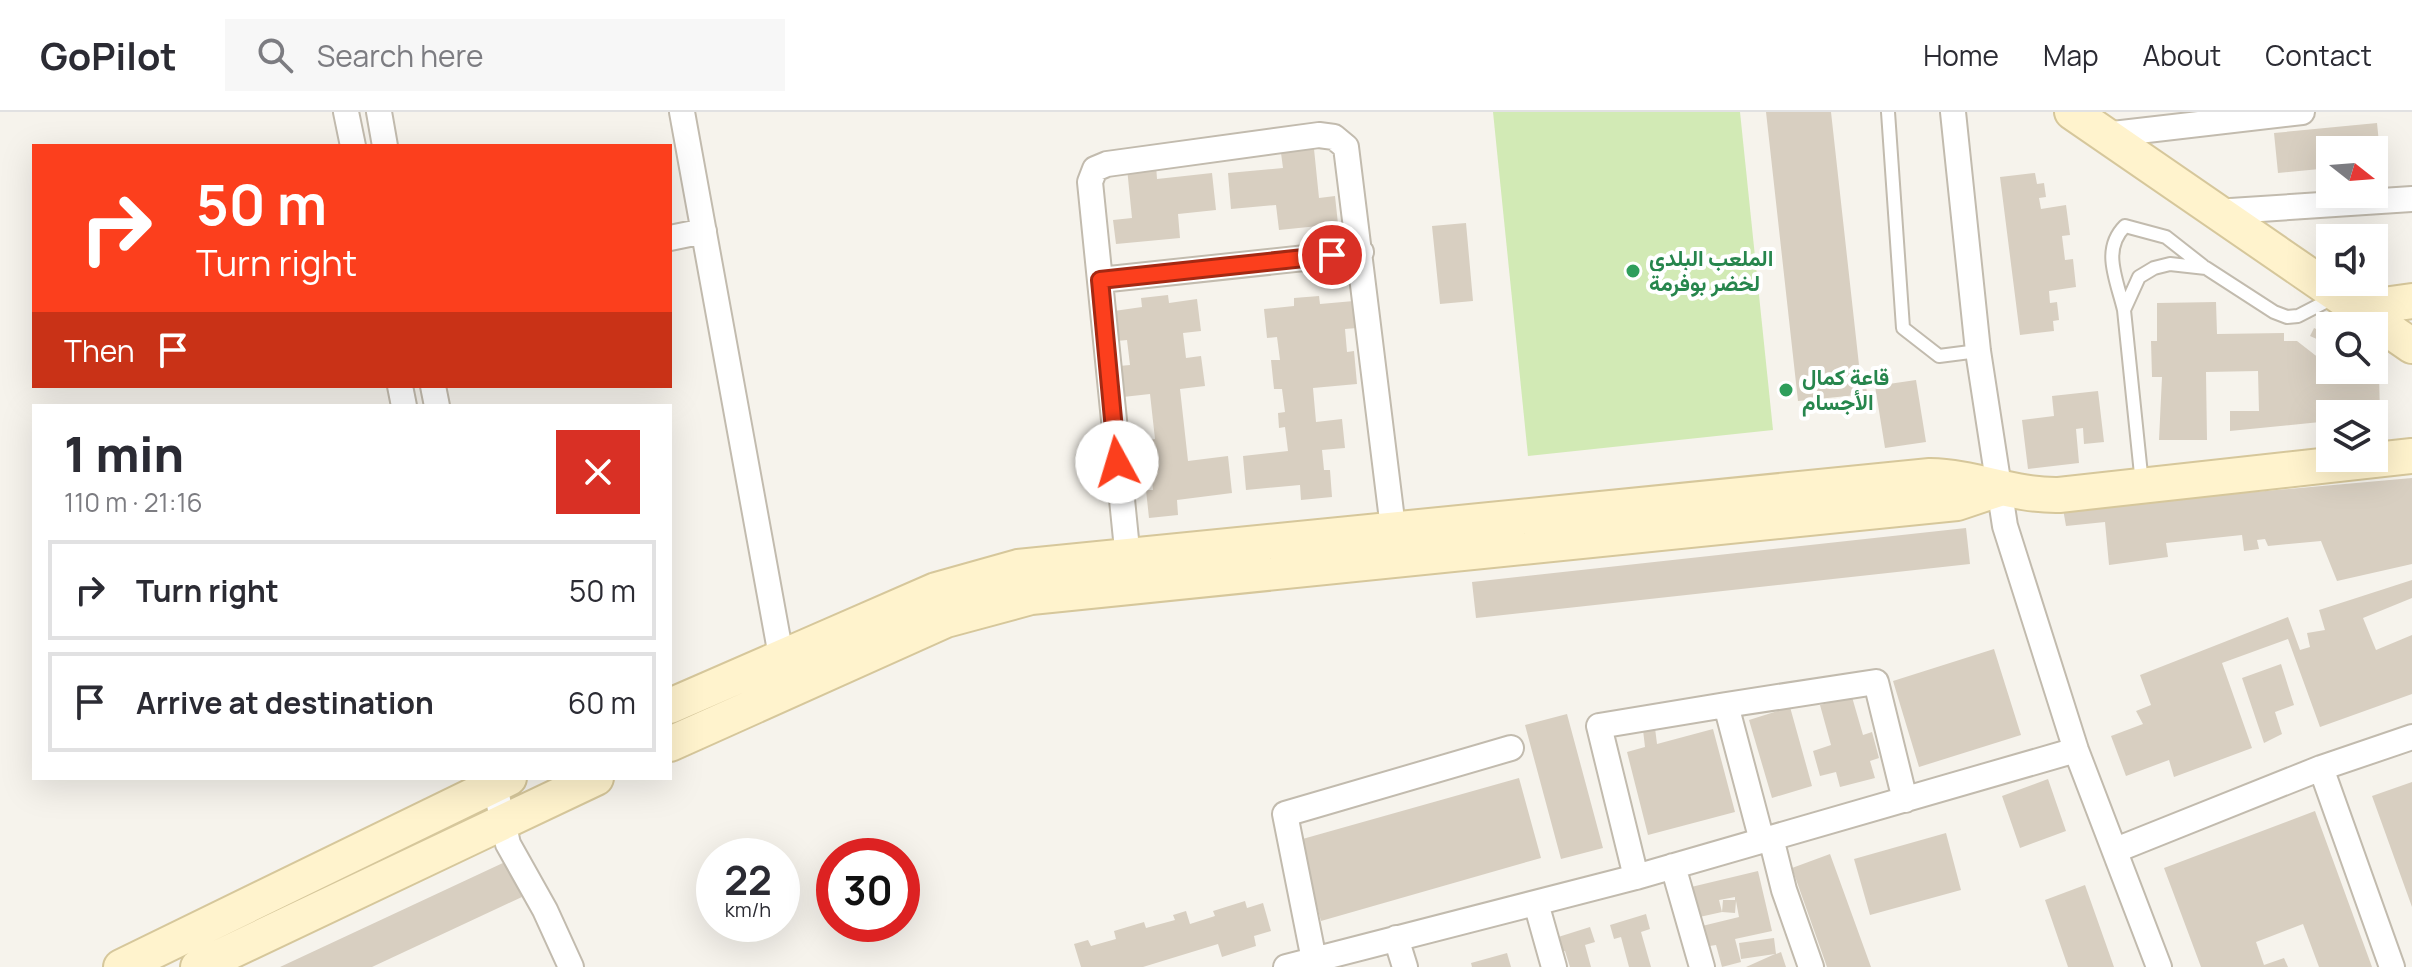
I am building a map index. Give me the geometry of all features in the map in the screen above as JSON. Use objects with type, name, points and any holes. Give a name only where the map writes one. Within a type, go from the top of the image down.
[{"type":"main road","points":[[2072,112],[2412,346]]},
{"type":"main road","points":[[2344,299],[2376,306],[2412,301]]},
{"type":"main road","points":[[672,743],[946,620],[1129,569],[1393,528],[1930,476],[1977,481],[1999,489],[2059,495],[2412,456]]},
{"type":"main road","points":[[672,705],[962,581],[1018,567],[1129,569],[1957,503],[1999,489]]},
{"type":"main road","points":[[121,967],[498,780]]},
{"type":"main road","points":[[198,967],[592,780]]},
{"type":"street","points":[[346,112],[353,144]]},
{"type":"street","points":[[379,112],[385,144]]},
{"type":"street","points":[[682,112],[781,656]]},
{"type":"street","points":[[1953,112],[1978,351],[2008,537],[2076,750],[2159,967]]},
{"type":"street","points":[[2104,135],[2302,112]]},
{"type":"street","points":[[1129,569],[1090,182],[1095,169],[1107,164],[1319,135],[1341,141],[1349,154],[1393,528]]},
{"type":"street","points":[[2215,212],[2412,199]]},
{"type":"street","points":[[672,238],[704,231]]},
{"type":"street","points":[[1100,280],[1361,252]]},
{"type":"street","points":[[1636,877],[1599,726],[1876,682],[1905,800]]},
{"type":"street","points":[[1726,705],[1766,840],[1811,967]]},
{"type":"street","points":[[2116,850],[2321,768],[2412,737]]},
{"type":"street","points":[[1314,960],[1285,814],[1511,748]]},
{"type":"street","points":[[1286,967],[1636,877],[2076,750]]},
{"type":"street","points":[[2321,768],[2392,967]]},
{"type":"street","points":[[498,780],[501,821],[508,844],[545,910],[571,967]]},
{"type":"street","points":[[1673,866],[1702,967]]},
{"type":"street","points":[[1536,903],[1554,967]]},
{"type":"street","points":[[1396,938],[1405,967]]},
{"type":"lane","points":[[1888,112],[1903,328],[1939,356],[1978,351]]},
{"type":"lane","points":[[2142,486],[2124,310],[2110,256],[2115,235],[2125,226],[2166,237],[2206,268],[2274,312],[2287,317],[2344,299]]},
{"type":"lane","points":[[2124,310],[2139,277],[2154,268],[2170,264],[2206,268]]},
{"type":"green space","name":"الملعب البلدي لخضر بوفرمة","points":[[1493,112],[1740,112],[1773,430],[1528,456]]},
{"type":"building","points":[[1766,112],[1831,112],[1860,374],[1865,373],[1867,394],[1798,401]]},
{"type":"building","points":[[2377,123],[2378,136],[2316,136],[2316,169],[2278,173],[2274,133]]},
{"type":"building","points":[[1314,149],[1319,198],[1335,196],[1338,224],[1279,230],[1276,205],[1231,209],[1228,173],[1283,168],[1281,153]]},
{"type":"building","points":[[1156,165],[1157,179],[1212,173],[1216,210],[1178,214],[1180,238],[1116,244],[1113,220],[1132,218],[1127,168]]},
{"type":"building","points":[[2035,173],[2037,184],[2044,183],[2046,197],[2039,198],[2041,209],[2066,205],[2070,235],[2062,236],[2065,260],[2073,259],[2076,287],[2049,291],[2050,303],[2057,302],[2059,320],[2053,321],[2054,331],[2020,335],[2000,177]]},
{"type":"building","points":[[1466,223],[1473,301],[1440,304],[1432,226]]},
{"type":"building","points":[[1168,295],[1169,303],[1197,299],[1201,331],[1183,333],[1186,358],[1201,356],[1205,386],[1180,389],[1188,461],[1228,456],[1232,493],[1177,500],[1178,515],[1149,518],[1146,490],[1153,490],[1151,469],[1128,472],[1125,443],[1155,439],[1150,394],[1123,397],[1119,366],[1130,365],[1127,340],[1117,341],[1114,311],[1142,307],[1141,298]]},
{"type":"building","points":[[1319,296],[1320,304],[1354,301],[1357,328],[1345,329],[1347,352],[1354,351],[1357,384],[1313,388],[1316,422],[1342,419],[1345,448],[1322,450],[1324,470],[1330,470],[1332,497],[1301,500],[1300,485],[1246,490],[1243,456],[1288,451],[1285,427],[1279,428],[1278,413],[1285,412],[1282,389],[1274,389],[1271,360],[1280,360],[1277,337],[1267,338],[1264,309],[1294,306],[1294,298]]},
{"type":"building","points":[[2216,302],[2217,334],[2284,333],[2284,341],[2297,341],[2316,356],[2316,384],[2379,384],[2380,400],[2316,400],[2316,422],[2230,431],[2230,411],[2259,411],[2258,371],[2206,372],[2207,440],[2159,440],[2162,377],[2152,377],[2151,341],[2157,341],[2157,303]]},
{"type":"building","points":[[1916,380],[1926,442],[1885,448],[1875,386]]},
{"type":"building","points":[[2098,391],[2104,442],[2084,444],[2083,428],[2076,429],[2079,463],[2028,469],[2022,420],[2054,416],[2052,396]]},
{"type":"building","points":[[2412,478],[2412,564],[2337,581],[2321,541],[2268,546],[2265,539],[2257,540],[2259,549],[2244,551],[2242,535],[2166,543],[2168,557],[2109,565],[2105,522],[2066,526],[2063,509]]},
{"type":"building","points":[[1966,528],[1970,564],[1476,618],[1472,582]]},
{"type":"building","points":[[2412,580],[2412,598],[2363,618],[2376,650],[2412,635],[2412,694],[2320,727],[2288,639],[2222,663],[2252,748],[2174,777],[2169,760],[2126,776],[2111,736],[2143,724],[2136,711],[2151,705],[2140,675],[2288,617],[2300,650],[2310,647],[2307,633],[2325,630],[2319,610]]},
{"type":"building","points":[[1994,649],[2021,735],[1919,767],[1893,681]]},
{"type":"building","points":[[2281,664],[2294,705],[2275,712],[2282,734],[2264,743],[2242,678]]},
{"type":"building","points":[[1852,697],[1863,735],[1872,732],[1879,758],[1870,761],[1875,778],[1840,787],[1836,772],[1820,776],[1813,751],[1831,745],[1820,705]]},
{"type":"building","points":[[1790,707],[1812,786],[1772,798],[1749,720]]},
{"type":"building","points":[[1567,714],[1603,848],[1561,859],[1525,725]]},
{"type":"building","points":[[1655,728],[1657,744],[1713,729],[1735,812],[1648,835],[1627,752],[1645,747],[1643,730]]},
{"type":"building","points":[[1519,778],[1541,858],[1321,921],[1299,840]]},
{"type":"building","points":[[2048,779],[2066,831],[2020,848],[2002,796]]},
{"type":"building","points":[[2412,782],[2412,907],[2372,796]]},
{"type":"building","points":[[2315,811],[2372,967],[2319,967],[2303,924],[2256,942],[2264,965],[2284,958],[2288,967],[2201,967],[2164,868]]},
{"type":"building","points":[[1946,833],[1961,890],[1870,915],[1854,859]]},
{"type":"building","points":[[1830,854],[1871,967],[1827,967],[1792,868]]},
{"type":"building","points":[[505,862],[522,897],[372,967],[280,967]]},
{"type":"building","points":[[1758,871],[1772,931],[1735,939],[1741,962],[1722,967],[1716,945],[1703,947],[1698,927],[1739,917],[1736,901],[1735,913],[1722,912],[1695,918],[1687,888]],"holes":[[[1735,897],[1735,900],[1723,900],[1722,912],[1719,900]]]},
{"type":"building","points":[[2085,885],[2114,967],[2068,967],[2045,900]]},
{"type":"building","points":[[1245,901],[1247,908],[1263,903],[1271,931],[1254,936],[1256,946],[1222,957],[1218,944],[1143,967],[1081,967],[1074,944],[1088,940],[1091,946],[1116,939],[1114,931],[1144,922],[1146,928],[1175,920],[1173,915],[1186,911],[1190,924],[1215,916],[1213,911]]},
{"type":"building","points":[[1646,914],[1650,929],[1641,932],[1651,967],[1629,967],[1621,937],[1614,939],[1610,925]]},
{"type":"building","points":[[1590,927],[1595,942],[1585,945],[1591,967],[1570,967],[1565,951],[1559,952],[1555,938]]},
{"type":"building","points":[[1774,938],[1776,954],[1781,952],[1786,967],[1746,967],[1775,954],[1741,959],[1739,943]]},
{"type":"building","points":[[1507,953],[1511,967],[1472,967],[1471,963]]},
{"type":"place","name":"الملعب البلدي لخضر بوفرمة","points":[[1633,271]]},
{"type":"place","name":"قاعة كمال الأجسام","points":[[1786,390]]},
{"type":"route","points":[[1117,462],[1100,280],[1332,255]]}]
